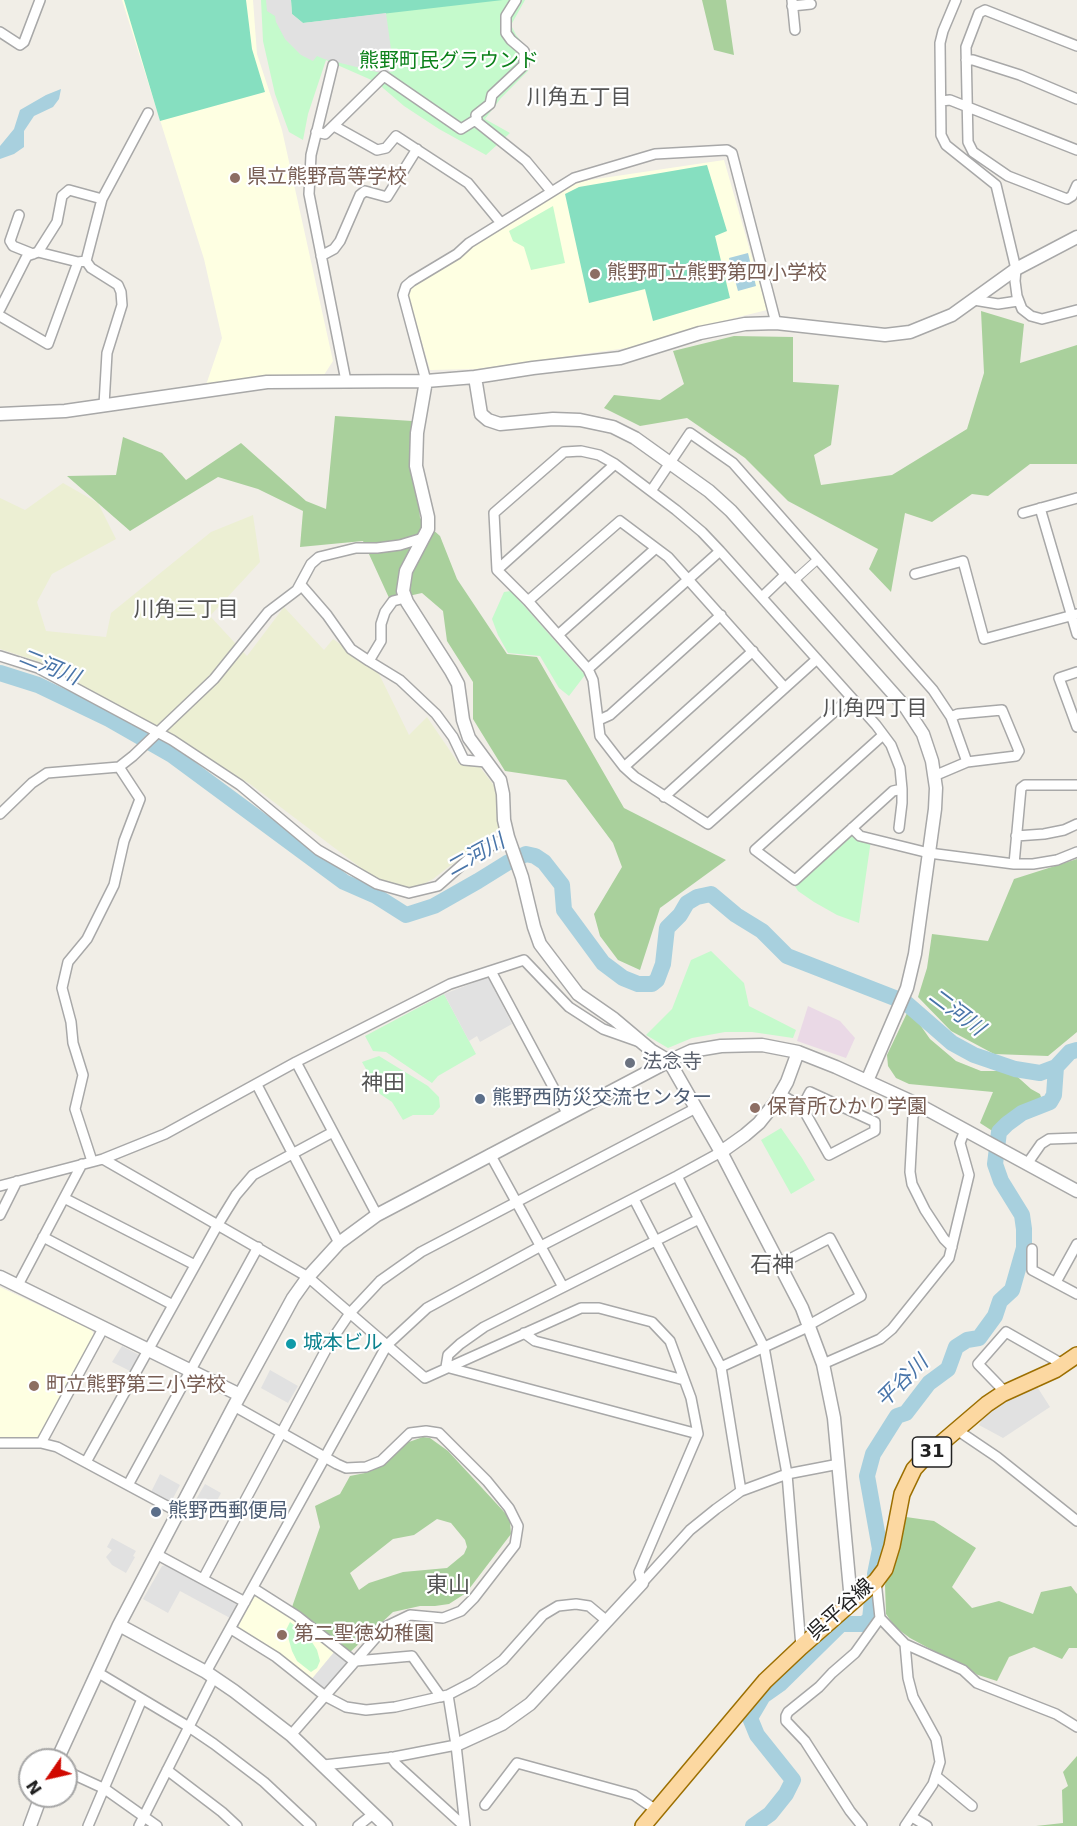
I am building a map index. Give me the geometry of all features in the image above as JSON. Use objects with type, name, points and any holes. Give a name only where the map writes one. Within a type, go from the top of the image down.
[{"type":"main road","name":"呉平谷線","points":[[643,1826],[765,1681],[851,1601],[876,1581],[885,1569],[902,1494],[914,1469],[987,1404],[1064,1365],[1077,1355]]},
{"type":"street","points":[[0,32],[20,45],[24,42],[40,0]]},
{"type":"street","points":[[516,0],[506,16],[506,33],[524,51],[524,64],[492,95],[490,104],[476,115],[477,122],[526,161],[551,191]]},
{"type":"street","points":[[956,0],[940,43],[941,135],[946,145],[996,185],[1016,268],[1015,281],[1018,301],[1022,309],[1031,316],[1042,319],[1077,310]]},
{"type":"street","points":[[795,30],[792,3],[811,4]]},
{"type":"street","points":[[1077,46],[986,10],[979,14],[966,47],[969,142],[973,152],[1008,176],[1066,199],[1072,196],[1077,185]]},
{"type":"street","points":[[966,60],[973,60],[1020,75],[1077,99]]},
{"type":"street","points":[[333,65],[311,155],[309,194],[346,381]]},
{"type":"street","points":[[316,132],[325,134],[384,76],[461,129],[477,119]]},
{"type":"street","points":[[941,100],[950,100],[1077,150]]},
{"type":"street","points":[[0,315],[48,344],[82,262],[102,199],[148,113]]},
{"type":"street","points":[[334,126],[377,150],[386,148],[396,136],[468,183],[501,223]]},
{"type":"street","points":[[321,256],[334,249],[340,241],[360,195],[365,192],[387,197],[417,149]]},
{"type":"street","points":[[777,323],[732,153],[727,150],[655,154],[573,178],[469,243],[457,254],[411,281],[406,286],[403,295],[426,381],[417,433],[416,466],[428,517],[428,529],[406,571],[403,591],[405,598],[454,677],[469,738],[500,780],[509,842],[522,877],[540,944],[578,994],[669,1061],[721,1152],[810,1325],[823,1364],[834,1418],[851,1601]]},
{"type":"street","points":[[0,309],[27,256],[35,253],[57,222],[62,196],[69,190],[102,199]]},
{"type":"street","points":[[19,215],[10,241],[13,246],[35,253],[82,262],[118,285],[122,305],[107,353],[104,405]]},
{"type":"street","points":[[0,414],[65,411],[267,382],[426,381],[475,377],[620,358],[700,333],[745,324],[777,323],[885,335],[910,332],[952,315],[1016,268],[1077,237]]},
{"type":"street","points":[[974,300],[998,304],[1018,301]]},
{"type":"street","points":[[475,377],[481,414],[488,420],[500,424],[553,418],[596,422],[613,427],[635,438],[709,491],[792,576],[906,708],[922,734],[932,761],[935,809],[915,954],[907,988],[867,1080]]},
{"type":"street","points":[[651,491],[690,433],[733,463],[933,690],[951,717],[967,762]]},
{"type":"street","points":[[851,697],[708,824],[635,777],[624,767],[600,736],[593,680],[588,669],[528,601],[497,570],[494,513],[564,452],[581,451],[599,455],[651,491],[702,532],[720,551],[762,597],[876,725],[891,745],[900,768],[902,789],[899,828]]},
{"type":"street","points":[[497,570],[615,464]]},
{"type":"street","points":[[1023,513],[1077,498]]},
{"type":"street","points":[[1040,508],[1074,614],[1077,634]]},
{"type":"street","points":[[528,601],[620,521],[668,556],[785,687]]},
{"type":"street","points":[[0,814],[32,783],[47,773],[118,767],[133,756],[214,679],[267,612],[301,585],[310,564],[319,556],[356,548],[400,545],[423,538]]},
{"type":"street","points":[[558,635],[656,548]]},
{"type":"street","points":[[588,669],[720,551]]},
{"type":"street","points":[[762,597],[818,560]]},
{"type":"street","points":[[915,573],[963,561],[984,639],[1074,614]]},
{"type":"street","points":[[301,585],[327,615],[351,649],[400,680],[436,714],[453,737],[464,760],[486,762]]},
{"type":"street","points":[[369,661],[381,641],[381,624],[385,612],[393,601],[405,598]]},
{"type":"street","points":[[599,720],[610,715],[721,615]]},
{"type":"street","points":[[624,767],[753,651]]},
{"type":"street","points":[[0,656],[38,668],[157,734],[240,785],[318,850],[377,884],[409,894],[438,885],[471,856],[509,842]]},
{"type":"street","points":[[664,797],[817,659]]},
{"type":"street","points":[[1077,672],[1059,678],[1077,727]]},
{"type":"street","points":[[934,776],[967,762],[1016,756],[1019,752],[1002,710],[958,714],[951,717]]},
{"type":"street","points":[[883,735],[755,850],[795,880],[893,790],[902,789]]},
{"type":"street","points":[[92,1161],[75,1109],[83,1075],[73,1043],[71,1022],[62,988],[68,962],[87,939],[108,901],[124,841],[140,799],[118,767]]},
{"type":"street","points":[[1014,864],[1021,788],[1025,785],[1077,785]]},
{"type":"street","points":[[1016,836],[1044,834],[1064,830],[1077,824]]},
{"type":"street","points":[[852,828],[860,836],[929,854],[1014,864],[1057,860],[1077,852]]},
{"type":"street","points":[[0,1186],[103,1159],[165,1134],[296,1062],[450,984],[524,960],[569,1007],[603,1029],[642,1043]]},
{"type":"street","points":[[491,971],[567,1113]]},
{"type":"street","points":[[63,1748],[119,1625],[293,1298],[308,1277],[339,1243],[377,1215],[669,1061],[691,1051],[721,1046],[762,1045],[798,1052],[867,1080],[919,1105],[1077,1191]]},
{"type":"street","points":[[139,1826],[189,1727],[231,1629],[387,1345],[427,1308],[677,1176],[721,1152],[745,1135],[759,1123],[788,1082],[798,1052]]},
{"type":"street","points":[[296,1062],[377,1215]]},
{"type":"street","points":[[257,1085],[339,1243]]},
{"type":"street","points":[[780,1094],[802,1107],[829,1155],[875,1131],[875,1122],[810,1092],[802,1107]]},
{"type":"street","points":[[919,1105],[913,1116],[910,1172],[912,1184],[924,1210],[952,1247]]},
{"type":"street","points":[[203,1579],[329,1344],[350,1313],[380,1281],[402,1264],[696,1108]]},
{"type":"street","points":[[823,1364],[880,1339],[892,1329],[949,1258],[969,1175],[960,1143],[965,1130]]},
{"type":"street","points":[[86,1462],[236,1195],[254,1174],[333,1132]]},
{"type":"street","points":[[1027,1164],[1041,1144],[1049,1139],[1077,1138]]},
{"type":"street","points":[[490,1154],[563,1287]]},
{"type":"street","points":[[103,1159],[308,1277],[425,1378],[581,1308],[599,1308],[651,1323],[670,1341],[691,1398],[698,1434],[639,1572],[642,1583]]},
{"type":"street","points":[[18,1286],[82,1164]]},
{"type":"street","points":[[677,1176],[764,1347],[787,1474],[801,1647]]},
{"type":"street","points":[[0,1215],[17,1181]]},
{"type":"street","points":[[64,1198],[195,1265]]},
{"type":"street","points":[[634,1198],[721,1367],[741,1491]]},
{"type":"street","points":[[446,1367],[448,1355],[484,1327],[699,1219]]},
{"type":"street","points":[[44,1237],[173,1305]]},
{"type":"street","points":[[721,1367],[810,1325],[861,1296],[830,1238],[780,1264]]},
{"type":"street","points":[[1056,1282],[1077,1244]]},
{"type":"street","points":[[128,1485],[258,1247]]},
{"type":"street","points":[[1032,1249],[1032,1270],[1077,1294]]},
{"type":"street","points":[[0,1277],[191,1370],[282,1432],[346,1468],[366,1467],[381,1461],[410,1433],[426,1431],[439,1433],[487,1481],[509,1508],[518,1527],[515,1545],[461,1611],[443,1618],[410,1615],[385,1627],[291,1735]]},
{"type":"street","points":[[41,1443],[104,1327]]},
{"type":"street","points":[[1006,1393],[978,1364],[1006,1332],[1064,1365]]},
{"type":"street","points":[[524,1333],[535,1341],[684,1380]]},
{"type":"street","points":[[446,1367],[698,1434]]},
{"type":"street","points":[[957,1430],[997,1457],[1077,1521]]},
{"type":"street","points":[[0,1443],[41,1443],[57,1447],[178,1512]]},
{"type":"street","points":[[324,1765],[391,1757],[456,1745],[502,1724],[530,1704],[690,1530],[716,1509],[741,1491],[787,1474],[838,1464]]},
{"type":"street","points":[[156,1554],[245,1602]]},
{"type":"street","points":[[876,1581],[880,1618],[905,1644],[963,1670],[977,1683],[1056,1714],[1077,1727]]},
{"type":"street","points":[[253,1588],[297,1616],[355,1661],[412,1656],[444,1696],[456,1745],[464,1826]]},
{"type":"street","points":[[231,1629],[276,1657],[325,1696],[346,1707],[366,1710],[412,1704],[444,1696],[473,1682],[503,1660],[543,1616],[558,1606],[576,1604],[589,1606],[607,1621]]},
{"type":"street","points":[[862,1826],[805,1741],[786,1721],[786,1716],[855,1653],[880,1618]]},
{"type":"street","points":[[119,1625],[210,1675],[291,1735],[386,1826]]},
{"type":"street","points":[[905,1644],[908,1678],[913,1697],[936,1739],[940,1762],[933,1784],[905,1826]]},
{"type":"street","points":[[98,1672],[189,1727],[264,1782],[311,1826]]},
{"type":"street","points":[[88,1826],[142,1699]]},
{"type":"street","points":[[391,1757],[464,1826]]},
{"type":"street","points":[[485,1805],[517,1763],[634,1795],[656,1810]]},
{"type":"street","points":[[166,1770],[237,1826]]},
{"type":"street","points":[[936,1776],[972,1806]]},
{"type":"street","points":[[78,1777],[105,1789],[157,1826]]},
{"type":"street","points":[[30,1826],[37,1808]]},
{"type":"street","points":[[358,1826],[373,1814]]},
{"type":"street","points":[[912,1816],[927,1826]]},
{"type":"shaded area","name":"県立熊野高等学校","points":[[122,0],[253,0],[257,54],[282,130],[333,361],[324,375],[206,385],[222,338],[204,259]]},
{"type":"shaded area","points":[[266,0],[291,0],[292,14],[303,23],[386,13],[394,71],[381,73],[317,56],[313,61],[301,55],[285,39],[275,16],[267,11]]},
{"type":"shaded area","name":"熊野町立熊野第四小学校","points":[[724,160],[767,310],[698,327],[634,347],[476,369],[430,370],[408,294],[413,287],[472,246],[576,182]]},
{"type":"shaded area","points":[[63,483],[98,503],[116,539],[52,574],[37,602],[46,631],[106,637],[111,613],[211,532],[253,515],[260,562],[210,616],[247,656],[284,607],[324,650],[333,639],[377,670],[409,735],[427,717],[459,764],[479,766],[496,788],[499,828],[433,879],[412,890],[373,877],[250,784],[43,663],[0,649],[0,498],[25,510]]},
{"type":"shaded area","points":[[486,978],[489,979],[512,1024],[480,1042],[477,1036],[469,1041],[444,994]]},
{"type":"shaded area","points":[[808,1006],[840,1021],[855,1038],[846,1058],[797,1041]]},
{"type":"shaded area","name":"町立熊野第三小学校","points":[[0,1287],[92,1330],[94,1336],[40,1435],[36,1438],[0,1439]]},
{"type":"shaded area","points":[[122,1346],[139,1355],[130,1371],[112,1362]]},
{"type":"shaded area","points":[[270,1370],[298,1386],[288,1403],[261,1388]]},
{"type":"shaded area","points":[[1036,1385],[1050,1407],[1003,1438],[979,1425],[987,1411]]},
{"type":"shaded area","points":[[160,1474],[180,1485],[171,1502],[151,1492]]},
{"type":"shaded area","points":[[205,1484],[221,1493],[212,1510],[195,1501]]},
{"type":"shaded area","points":[[112,1538],[136,1551],[126,1573],[112,1565],[106,1557],[112,1550],[107,1547]]},
{"type":"shaded area","points":[[166,1565],[235,1602],[237,1606],[230,1618],[180,1591],[168,1613],[143,1599],[162,1566]]},
{"type":"shaded area","name":"第二聖徳幼稚園","points":[[260,1596],[304,1626],[335,1651],[311,1680],[239,1630],[239,1625],[254,1597]]},
{"type":"shaded area","points":[[335,1651],[347,1660],[348,1665],[327,1689],[322,1689],[311,1680]]},
{"type":"green space","points":[[124,0],[246,0],[252,49],[265,92],[160,121]]},
{"type":"green space","name":"熊野町民グラウンド","points":[[261,0],[525,0],[511,25],[530,52],[528,71],[501,98],[485,119],[510,133],[486,155],[404,106],[376,82],[326,60],[308,114],[303,140],[289,132],[275,94],[263,41]]},
{"type":"green space","points":[[291,0],[503,0],[303,23],[292,14]]},
{"type":"green space","points":[[702,0],[726,0],[734,55],[714,50]]},
{"type":"green space","points":[[707,165],[727,231],[715,236],[730,298],[653,321],[645,289],[589,303],[565,194],[579,187]]},
{"type":"green space","points":[[553,206],[565,263],[531,270],[524,247],[513,241],[509,231]]},
{"type":"green space","points":[[981,311],[1024,324],[1020,363],[1077,345],[1077,464],[1030,464],[988,496],[972,494],[932,522],[905,513],[891,592],[869,569],[878,549],[788,501],[745,458],[687,418],[640,426],[604,408],[614,395],[660,400],[684,384],[673,351],[734,336],[793,337],[793,382],[839,385],[831,445],[814,455],[821,485],[892,475],[967,429],[984,373]]},
{"type":"green space","points":[[335,416],[412,421],[420,518],[440,536],[457,579],[507,654],[537,657],[624,808],[726,860],[660,908],[640,970],[618,960],[600,936],[594,914],[622,867],[613,843],[566,780],[505,771],[473,719],[473,682],[447,641],[443,611],[422,593],[390,600],[363,541],[300,547],[303,511],[258,489],[218,477],[130,531],[67,476],[116,475],[123,437],[162,453],[186,480],[241,443],[306,501],[326,509]]},
{"type":"green space","points":[[511,591],[585,675],[569,696],[559,688],[540,656],[508,653],[498,635],[492,619],[504,592]]},
{"type":"green space","points":[[852,830],[871,840],[859,923],[837,915],[814,902],[798,891],[793,883]]},
{"type":"green space","points":[[1077,859],[1077,1032],[1048,1056],[994,1054],[951,1031],[918,997],[927,968],[932,934],[988,941],[1014,879]]},
{"type":"green space","points":[[711,951],[744,983],[749,1006],[796,1030],[793,1038],[752,1032],[725,1032],[692,1038],[668,1048],[646,1035],[672,1009],[691,960]]},
{"type":"green space","points":[[444,994],[476,1054],[438,1076],[432,1083],[386,1052],[373,1051],[365,1036]]},
{"type":"green space","points":[[911,1012],[930,1039],[956,1061],[981,1071],[1011,1071],[1041,1097],[1029,1106],[1017,1109],[994,1132],[980,1123],[993,1092],[909,1084],[896,1078],[888,1066],[887,1055],[907,1013]]},
{"type":"green space","points":[[379,1056],[428,1086],[439,1097],[440,1107],[433,1115],[413,1115],[403,1120],[392,1102],[380,1094],[362,1062]]},
{"type":"green space","points":[[781,1128],[815,1180],[791,1194],[761,1140]]},
{"type":"green space","points":[[423,1437],[430,1438],[448,1451],[506,1514],[510,1521],[511,1534],[466,1593],[449,1604],[420,1606],[393,1612],[348,1654],[292,1607],[320,1527],[315,1506],[340,1494],[350,1476],[365,1473],[406,1443]],"holes":[[[437,1519],[451,1523],[465,1540],[467,1547],[464,1554],[447,1568],[403,1572],[369,1583],[359,1590],[350,1573],[393,1539],[414,1535]]]},
{"type":"green space","points":[[906,1517],[934,1521],[976,1548],[952,1587],[972,1608],[999,1601],[1033,1614],[1041,1592],[1071,1586],[1077,1594],[1077,1648],[1069,1648],[1062,1659],[1034,1647],[1009,1657],[997,1681],[978,1675],[910,1638],[895,1627],[886,1614],[885,1585]]},
{"type":"green space","points":[[290,1622],[308,1636],[317,1650],[320,1661],[317,1668],[311,1672],[297,1661],[292,1651],[286,1630]]},
{"type":"green space","points":[[1077,1756],[1077,1826],[1036,1826],[1063,1823],[1062,1790],[1068,1786],[1063,1772]]},
{"type":"water","points":[[61,89],[59,99],[53,107],[34,116],[24,131],[24,147],[0,159],[0,146],[14,129],[20,110]]},
{"type":"water","points":[[748,253],[756,286],[738,291],[729,258]]},
{"type":"waterway","name":"二河川","points":[[0,673],[38,685],[109,719],[172,755],[344,882],[376,896],[406,915],[434,906],[526,854],[535,856],[544,862],[562,885],[564,910],[603,963],[623,978],[638,984],[652,984],[657,980],[663,964],[667,928],[680,915],[687,903],[697,897],[711,894],[736,915],[762,931],[787,956],[905,1002],[952,1043],[974,1055],[1015,1069],[1040,1073],[1056,1067],[1070,1052],[1077,1050]]},
{"type":"waterway","name":"平谷川","points":[[875,1574],[880,1549],[867,1476],[873,1454],[897,1416],[906,1413],[929,1383],[948,1369],[956,1347],[967,1340],[979,1338],[995,1316],[1000,1301],[1012,1290],[1024,1248],[1024,1229],[1022,1215],[1001,1181],[995,1164],[999,1132],[1022,1113],[1050,1102],[1054,1095],[1056,1067]]},
{"type":"waterway","name":"平谷川","points":[[753,1826],[770,1814],[786,1794],[793,1780],[757,1735],[750,1718],[763,1696],[780,1684],[841,1624],[864,1624],[870,1619],[872,1600]]},
{"type":"place","name":"県立熊野高等学校","points":[[235,178]]},
{"type":"place","name":"熊野町立熊野第四小学校","points":[[595,274]]},
{"type":"place","name":"法念寺","points":[[630,1063]]},
{"type":"place","name":"熊野西防災交流センター","points":[[480,1099]]},
{"type":"place","name":"保育所ひかり学園","points":[[755,1108]]},
{"type":"place","name":"城本ビル","points":[[291,1344]]},
{"type":"place","name":"町立熊野第三小学校","points":[[34,1386]]},
{"type":"place","name":"熊野西郵便局","points":[[156,1512]]},
{"type":"place","name":"第二聖徳幼稚園","points":[[282,1635]]},
{"type":"district","name":"川角五丁目","points":[[579,99]]},
{"type":"district","name":"川角三丁目","points":[[186,611]]},
{"type":"district","name":"川角四丁目","points":[[875,710]]},
{"type":"district","name":"神田","points":[[383,1084]]},
{"type":"district","name":"石神","points":[[772,1266]]},
{"type":"district","name":"東山","points":[[448,1586]]}]
